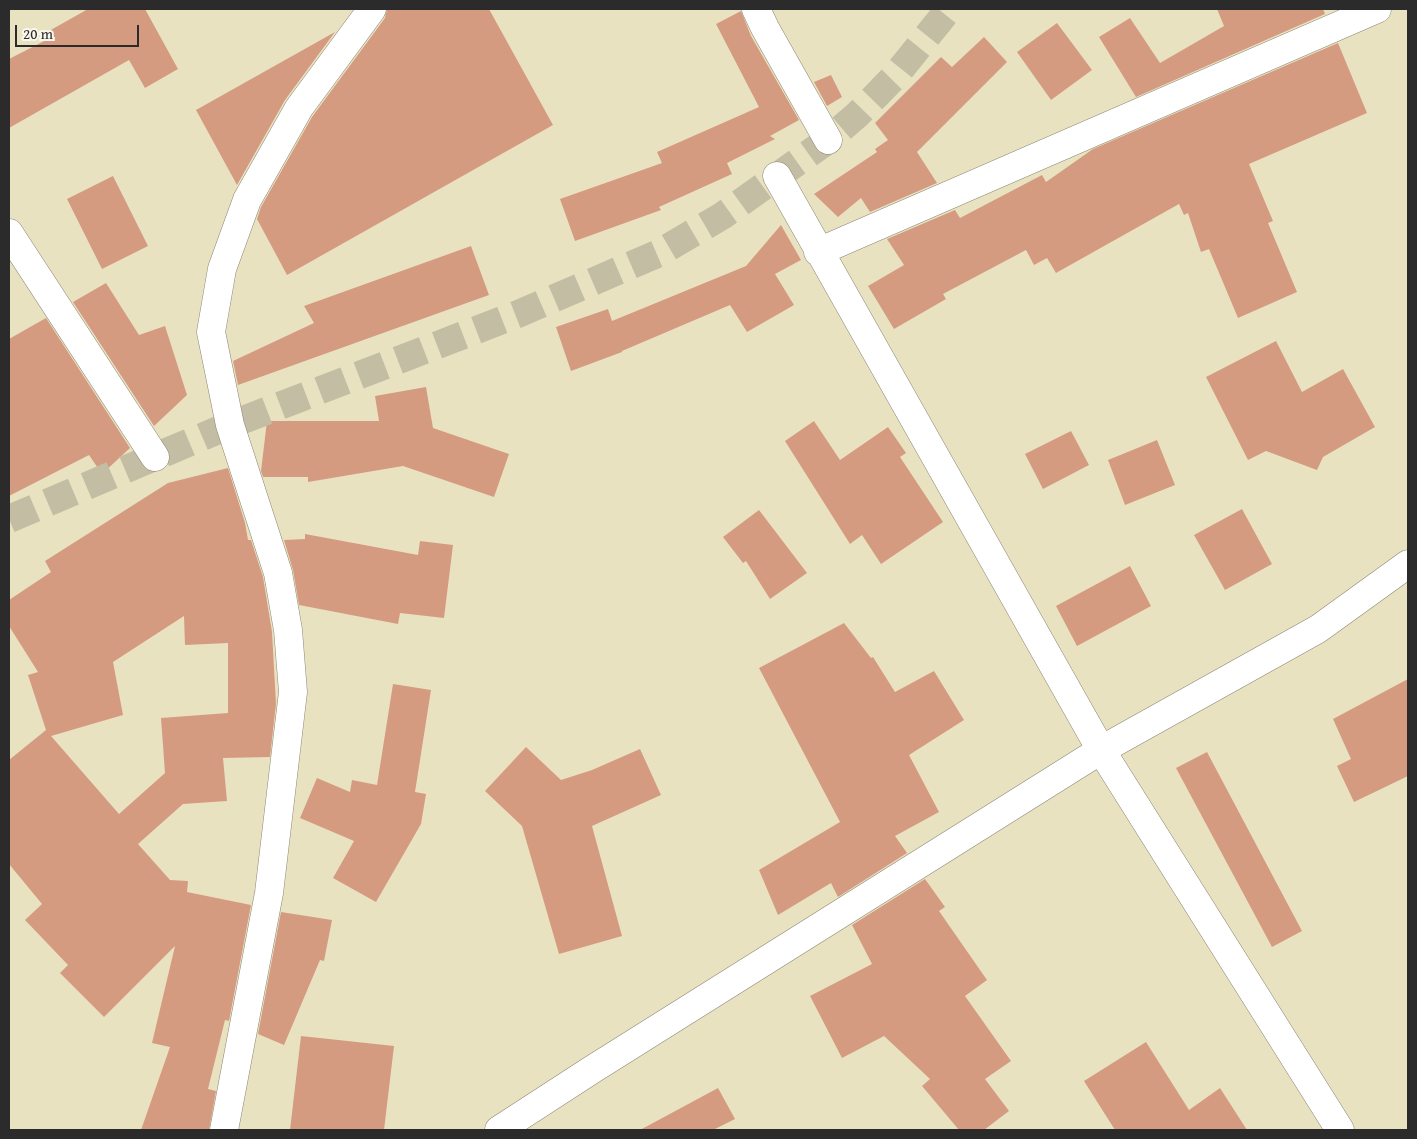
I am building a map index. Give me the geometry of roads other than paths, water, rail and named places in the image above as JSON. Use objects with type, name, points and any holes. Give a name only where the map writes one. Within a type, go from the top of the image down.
[{"type":"street","points":[[224,1130],[269,894],[293,692],[288,630],[278,573],[230,425],[211,332],[222,268],[247,200],[299,108],[372,9]]},
{"type":"street","points":[[756,9],[828,140]]},
{"type":"street","points":[[818,252],[1377,9]]},
{"type":"street","points":[[777,176],[818,252],[1100,750],[1340,1130]]},
{"type":"street","points":[[9,233],[156,457]]},
{"type":"street","points":[[499,1130],[1100,750],[1318,629],[1408,564]]},
{"type":"tunnel","points":[[9,519],[230,425],[518,314],[657,254],[722,216],[828,140],[857,115],[896,75],[949,9]]}]
